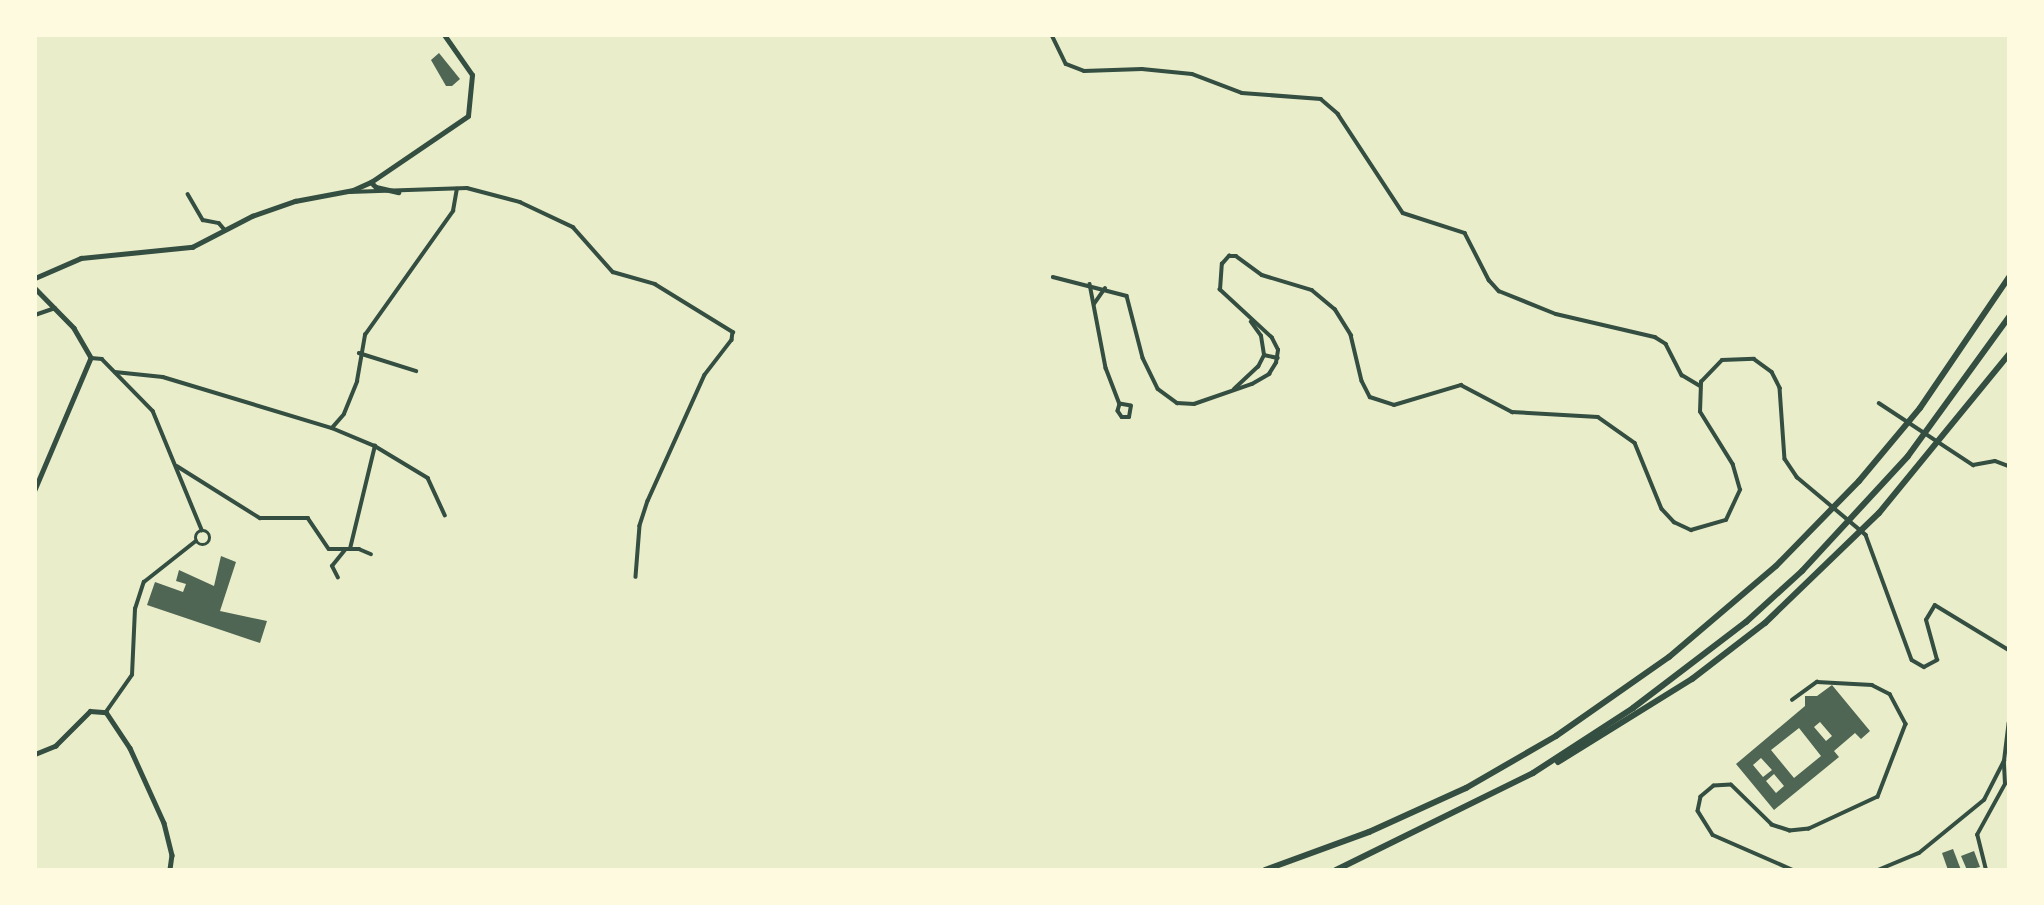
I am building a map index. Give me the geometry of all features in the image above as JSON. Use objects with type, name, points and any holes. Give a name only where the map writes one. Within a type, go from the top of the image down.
[{"type":"highway","points":[[1265,870],[1369,832],[1454,793],[1556,736],[1670,657],[1776,566],[1828,513],[1920,408],[2009,276]]},
{"type":"highway","points":[[1533,773],[1691,665],[1746,622],[1845,527],[1934,422],[2009,317]]},
{"type":"highway","points":[[1336,870],[1578,752],[1692,679],[1765,623],[1853,540],[1948,431],[2009,354]]},
{"type":"street","points":[[347,192],[371,181],[468,116],[472,75],[444,35]]},
{"type":"street","points":[[1052,35],[1066,64],[1084,71],[1142,69],[1192,74],[1242,93],[1321,99],[1338,114],[1403,213],[1465,233],[1499,291],[1556,314],[1655,337],[1665,344],[1682,375],[1700,387]]},
{"type":"street","points":[[371,181],[376,187],[398,192]]},
{"type":"street","points":[[332,428],[344,414],[357,381],[359,353],[366,332],[453,211],[457,189]]},
{"type":"street","points":[[35,278],[81,258],[192,247],[295,201],[347,192],[477,189],[554,216],[579,232],[613,272],[655,284],[733,332],[732,340],[705,375],[648,501],[640,526],[636,577]]},
{"type":"street","points":[[188,194],[203,220],[219,223],[225,230]]},
{"type":"street","points":[[1233,390],[1258,368],[1264,355],[1261,336],[1219,287],[1221,267],[1229,256],[1262,275],[1312,290],[1335,309],[1351,335],[1362,381],[1370,397],[1394,405],[1461,385],[1512,412],[1598,417],[1618,428],[1640,450],[1665,513],[1682,527],[1696,530],[1726,520],[1740,489],[1733,465],[1700,412],[1700,387],[1710,368],[1727,358],[1747,357],[1768,368],[1783,401],[1783,450],[1790,468],[1845,513],[1869,540],[1906,651],[1914,663],[1924,667],[1937,660],[1926,620],[1935,605],[2009,650]]},
{"type":"street","points":[[1053,276],[1124,293],[1132,302],[1143,358],[1162,394],[1186,405],[1233,390],[1269,374],[1278,358],[1272,338],[1245,315]]},
{"type":"street","points":[[1090,285],[1106,368],[1121,404],[1120,416],[1131,415],[1130,404],[1121,404]]},
{"type":"street","points":[[35,288],[83,340],[91,358],[35,490]]},
{"type":"street","points":[[1094,306],[1105,288]]},
{"type":"street","points":[[35,315],[55,308]]},
{"type":"street","points":[[359,353],[416,371]]},
{"type":"street","points":[[1264,355],[1278,358]]},
{"type":"street","points":[[91,358],[102,359],[153,411],[202,530],[209,533],[209,542],[203,545],[196,541]]},
{"type":"street","points":[[115,372],[159,376],[332,428],[375,446],[428,478],[445,515]]},
{"type":"street","points":[[1879,403],[1973,465],[1995,461],[2009,466]]},
{"type":"street","points":[[338,578],[332,565],[348,550],[375,446]]},
{"type":"street","points":[[177,466],[260,518],[310,519],[327,547],[370,554]]},
{"type":"street","points":[[35,754],[55,746],[85,714],[106,712],[132,675],[135,609],[144,582],[196,541],[202,530]]},
{"type":"street","points":[[1792,700],[1817,682],[1872,685],[1890,694],[1906,724],[1878,797],[1809,829],[1790,831],[1772,825],[1746,795],[1731,785],[1714,786],[1701,797],[1698,811],[1713,835],[1793,870]]},
{"type":"street","points":[[106,712],[130,748],[164,823],[172,855],[170,870]]},
{"type":"street","points":[[1986,870],[1977,835],[2005,784],[2004,761],[2009,723]]},
{"type":"street","points":[[1878,870],[1919,853],[1961,822],[1989,793],[2004,761]]},
{"type":"building","points":[[439,53],[460,79],[452,86],[446,86],[431,60]]},
{"type":"building","points":[[221,556],[236,562],[220,611],[267,621],[260,643],[147,605],[155,582],[183,592],[186,584],[176,581],[179,570],[214,586]]},
{"type":"building","points":[[1832,685],[1870,731],[1861,739],[1855,733],[1834,751],[1839,757],[1774,810],[1736,764],[1805,706],[1805,696],[1817,696]],"holes":[[[1820,722],[1832,736],[1826,741],[1814,727]],[[1799,728],[1821,756],[1794,778],[1771,750]],[[1761,758],[1772,770],[1763,777],[1753,765]],[[1774,774],[1784,786],[1776,793],[1766,781]]]},
{"type":"building","points":[[1953,849],[1961,870],[1948,870],[1942,853]]},
{"type":"building","points":[[1974,851],[1980,867],[1967,870],[1961,856]]}]
